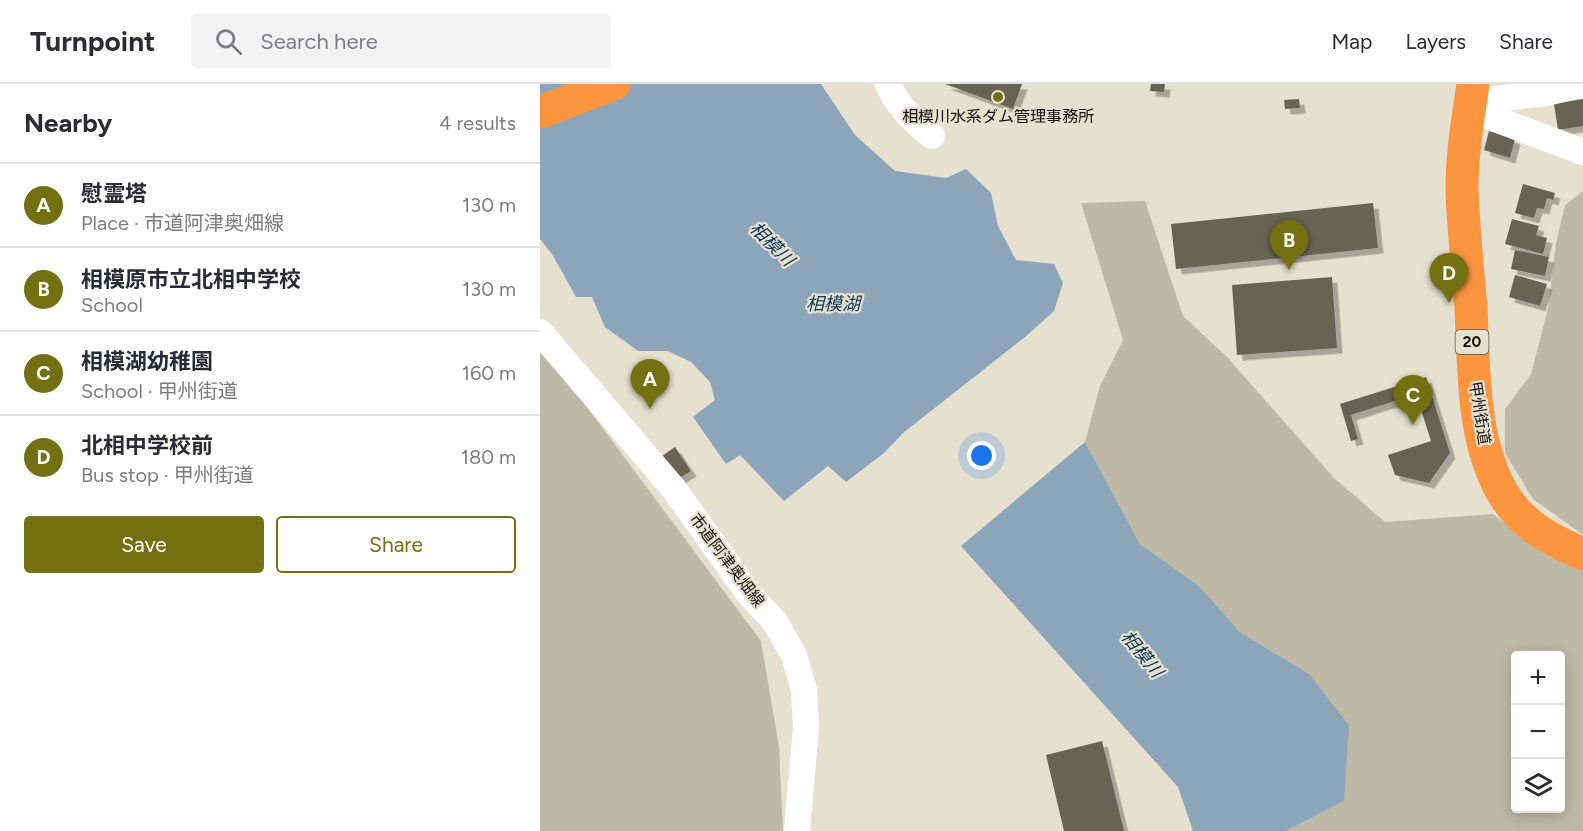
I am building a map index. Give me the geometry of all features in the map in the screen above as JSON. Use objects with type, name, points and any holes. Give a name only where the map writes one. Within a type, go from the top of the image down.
[{"type":"highway","points":[[540,112],[614,84]]},
{"type":"highway","name":"甲州街道","points":[[1471,98],[1464,139],[1462,188],[1476,405],[1483,444],[1491,470],[1503,493],[1519,515],[1551,540],[1583,554]]},
{"type":"street","points":[[888,84],[894,98],[932,136]]},
{"type":"street","points":[[1471,98],[1545,93],[1583,84]]},
{"type":"street","points":[[1471,98],[1583,152]]},
{"type":"street","name":"市道阿津奥畑線","points":[[540,332],[674,489],[749,594],[775,622],[794,655],[804,690],[806,728],[797,831]]},
{"type":"shaded area","points":[[1582,192],[1583,535],[1533,499],[1505,453],[1505,409],[1531,374],[1548,309],[1556,243],[1565,205]]},
{"type":"shaded area","points":[[1145,201],[1183,316],[1227,357],[1334,478],[1385,522],[1493,514],[1530,543],[1583,570],[1583,831],[1286,831],[1344,801],[1309,674],[1240,632],[1199,586],[1140,544],[1085,442],[1100,386],[1123,340],[1081,203]]},
{"type":"shaded area","points":[[540,344],[761,641],[779,747],[783,831],[540,831]]},
{"type":"water","name":"相模湖","points":[[540,84],[821,84],[855,135],[895,171],[946,178],[966,169],[991,193],[998,226],[1016,260],[1054,264],[1063,283],[1054,311],[846,482],[828,466],[784,501],[740,455],[726,464],[693,417],[715,400],[710,382],[691,362],[668,351],[638,351],[605,327],[592,297],[576,297],[552,254],[540,239]]},
{"type":"water","name":"相模川","points":[[1085,442],[1140,544],[1199,586],[1240,632],[1309,674],[1349,725],[1344,801],[1286,831],[1193,831],[1178,787],[961,546]]},
{"type":"building","name":"相模川水系ダム管理事務所","points":[[945,84],[1022,84],[1013,109]]},
{"type":"building","points":[[1151,84],[1165,84],[1164,92],[1150,91]]},
{"type":"building","points":[[1299,99],[1300,108],[1285,109],[1284,100]]},
{"type":"building","points":[[1583,99],[1583,126],[1558,130],[1554,104]]},
{"type":"building","points":[[1489,131],[1515,139],[1510,158],[1484,150]]},
{"type":"building","points":[[1523,184],[1555,193],[1553,200],[1547,198],[1544,209],[1537,208],[1534,218],[1515,213]]},
{"type":"building","points":[[1373,203],[1378,248],[1176,269],[1171,224]]},
{"type":"building","points":[[1512,219],[1539,226],[1536,235],[1547,238],[1543,254],[1505,244]]},
{"type":"building","points":[[1515,250],[1549,257],[1545,276],[1511,269]]},
{"type":"building","points":[[1515,275],[1547,284],[1540,306],[1509,297]]},
{"type":"building","points":[[1332,277],[1337,348],[1237,355],[1232,285]]},
{"type":"building","points":[[1426,377],[1450,453],[1429,483],[1395,475],[1388,455],[1431,441],[1416,394],[1351,415],[1358,439],[1351,441],[1340,404]]},
{"type":"building","points":[[675,447],[691,471],[678,479],[662,456]]},
{"type":"building","points":[[1102,741],[1124,831],[1064,831],[1046,755]]},
{"type":"place","name":"相模川水系ダム管理事務所","points":[[998,97]]},
{"type":"place","name":"相模原市立北相中学校","points":[[1289,270]]},
{"type":"place","name":"北相中学校前","points":[[1449,303]]},
{"type":"place","name":"慰霊塔","points":[[650,409]]},
{"type":"place","name":"相模湖幼稚園","points":[[1413,425]]}]
